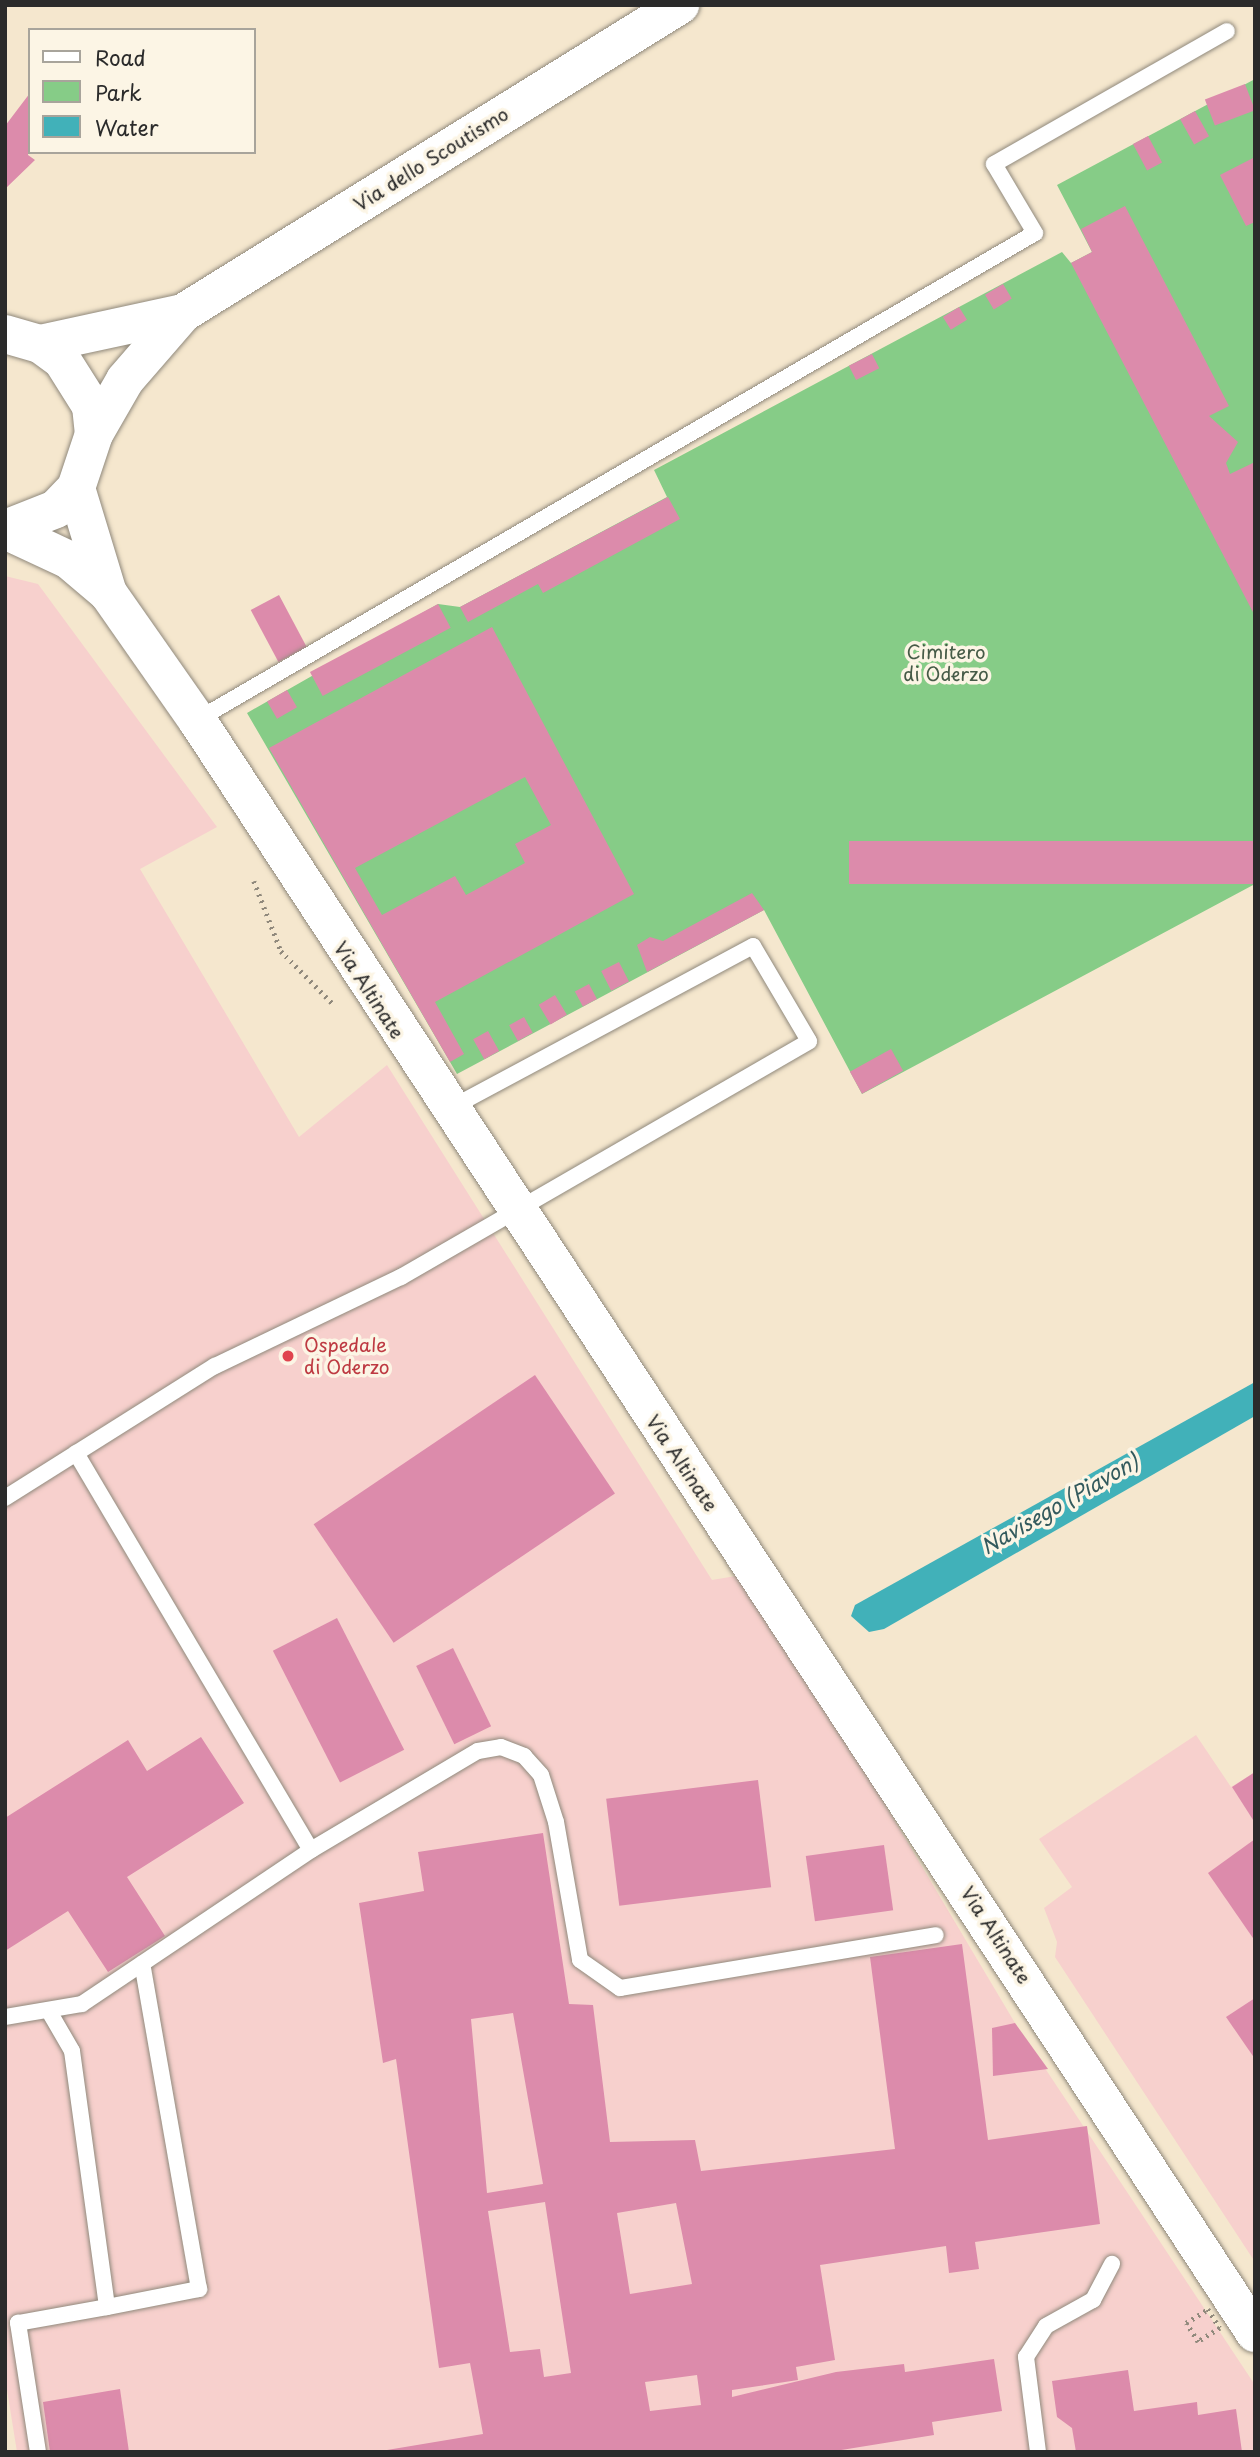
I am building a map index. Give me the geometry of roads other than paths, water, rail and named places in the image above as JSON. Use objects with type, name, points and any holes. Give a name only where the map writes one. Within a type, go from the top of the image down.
[{"type":"street","name":"Via dello Scoutismo","points":[[94,434],[125,380],[183,313],[680,5]]},
{"type":"street","name":"Via dello Scoutismo","points":[[22,339],[183,313]]},
{"type":"street","points":[[22,339],[80,381],[94,434],[76,488]]},
{"type":"street","name":"Via Altinate","points":[[5,530],[40,519],[76,488],[108,593]]},
{"type":"street","name":"Via Altinate","points":[[5,530],[69,560],[108,593],[197,720],[513,1210],[1255,2333]]},
{"type":"lane","points":[[197,720],[1035,233],[994,164],[1227,31]]},
{"type":"lane","points":[[5,1498],[215,1366],[401,1277],[809,1041],[752,946],[449,1109]]},
{"type":"lane","points":[[76,1453],[312,1850]]},
{"type":"lane","points":[[5,2017],[50,2013],[82,2004],[312,1850],[478,1751],[501,1747],[524,1756],[541,1774],[556,1822],[580,1960],[620,1987],[936,1935]]},
{"type":"lane","points":[[38,2452],[18,2323],[199,2289],[142,1964]]},
{"type":"lane","points":[[50,2013],[72,2050],[107,2307]]},
{"type":"lane","points":[[1038,2452],[1026,2357],[1046,2326],[1093,2300],[1112,2264]]},
{"type":"water","name":"Navisego (Piavon)","points":[[1255,1382],[1255,1416],[884,1629],[869,1632],[851,1616],[855,1605]]},
{"type":"place","name":"Ospedale di Oderzo","points":[[288,1356]]},
{"type":"park label","name":"Cimitero di Oderzo","points":[[946,663]]}]
